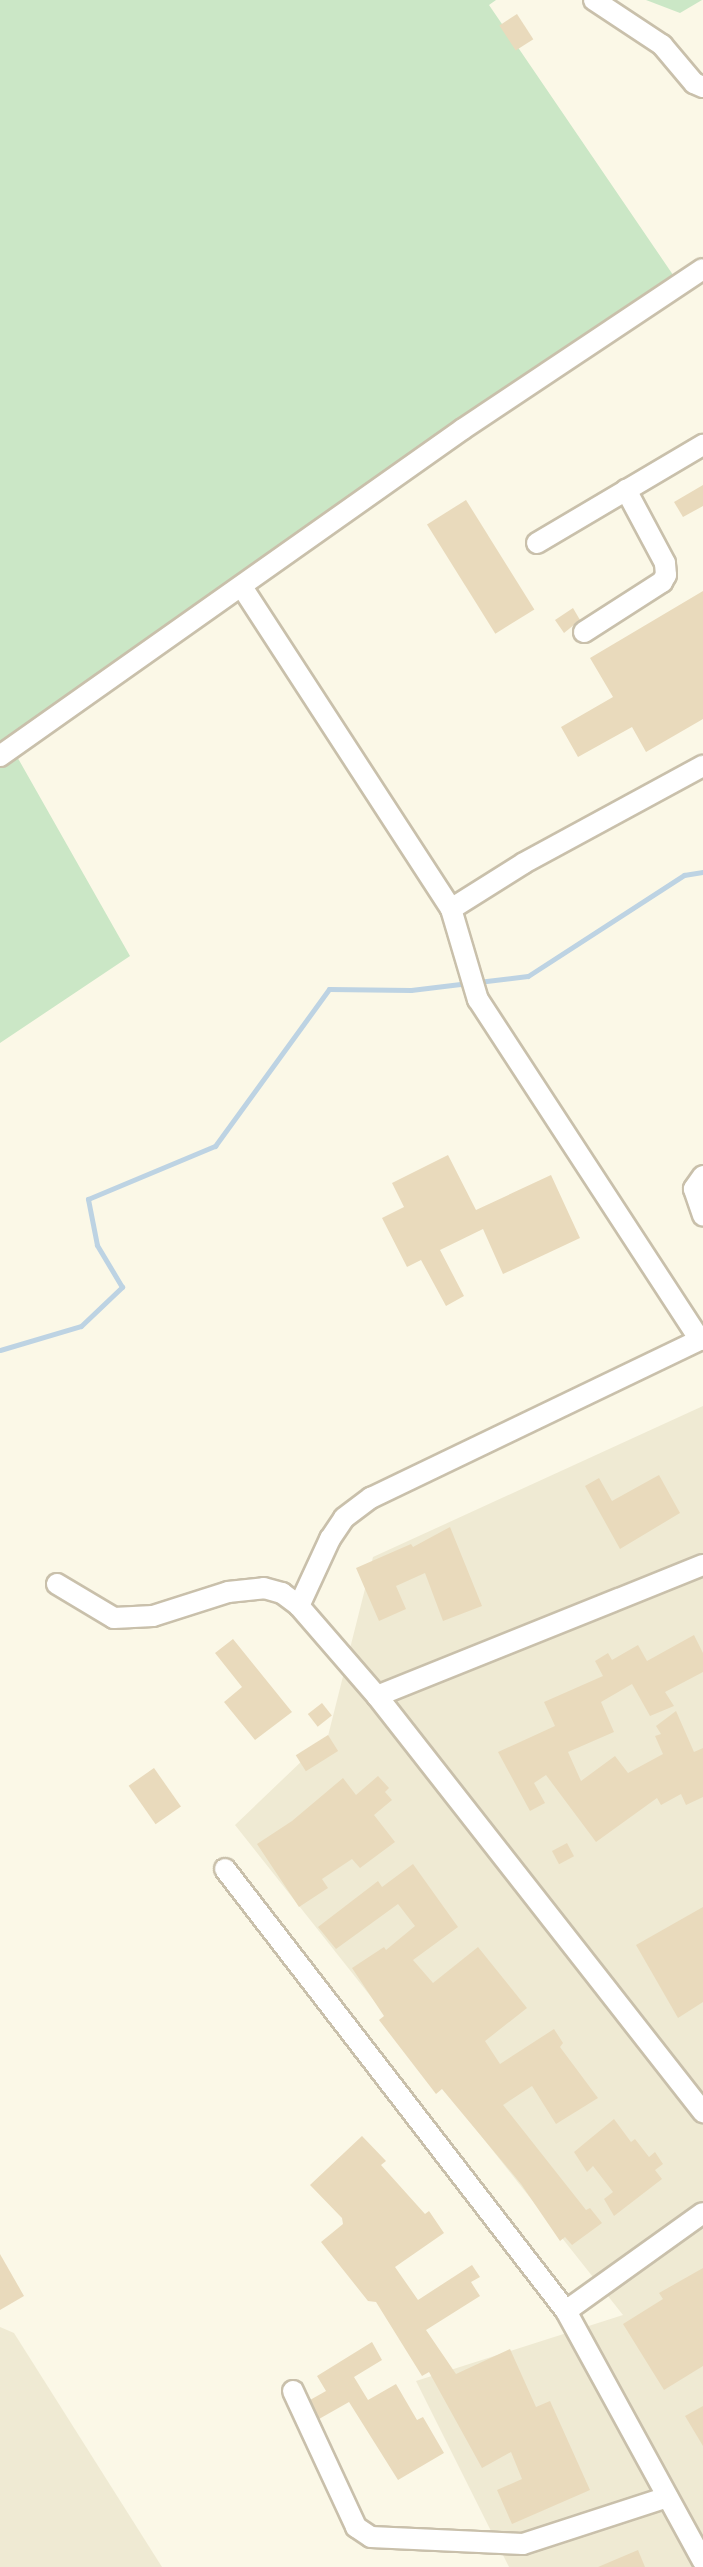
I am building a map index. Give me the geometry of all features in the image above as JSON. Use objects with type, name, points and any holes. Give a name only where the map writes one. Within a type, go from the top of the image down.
[{"type":"street","points":[[594,0],[662,45],[694,83],[703,87]]},
{"type":"street","points":[[0,756],[463,429],[703,269]]},
{"type":"street","points":[[537,543],[703,445]]},
{"type":"street","points":[[584,632],[662,582],[666,575],[665,563],[626,490]]},
{"type":"street","points":[[242,587],[454,918],[478,1000],[701,1339],[371,1498],[344,1518],[330,1539],[298,1606]]},
{"type":"street","points":[[454,918],[524,863],[703,766]]},
{"type":"street","points":[[703,1176],[694,1189],[703,1215]]},
{"type":"street","points":[[377,1696],[703,1565]]},
{"type":"street","points":[[57,1584],[114,1618],[153,1616],[228,1592],[264,1588],[282,1593],[298,1606],[377,1696],[703,2112]]},
{"type":"street","points":[[225,1869],[566,2311],[703,2561]]},
{"type":"street","points":[[566,2311],[703,2212]]},
{"type":"street","points":[[293,2391],[356,2527],[370,2537],[523,2544],[668,2497]]},
{"type":"shaded area","points":[[703,1406],[703,2567],[509,2567],[416,2381],[623,2315],[235,1825],[328,1736],[373,1557]]},
{"type":"shaded area","points":[[0,2327],[14,2333],[162,2567],[0,2567]]},
{"type":"green space","points":[[0,0],[496,0],[489,5],[684,291],[11,746],[130,956],[0,1043]]},
{"type":"green space","points":[[646,0],[702,0],[680,13]]},
{"type":"building","points":[[517,14],[533,39],[516,51],[499,25]]},
{"type":"building","points":[[703,485],[703,506],[683,517],[674,502]]},
{"type":"building","points":[[466,500],[534,609],[495,634],[427,524]]},
{"type":"building","points":[[703,591],[703,719],[646,752],[632,727],[578,757],[561,727],[613,697],[590,658]]},
{"type":"building","points":[[573,608],[580,620],[564,633],[555,620]]},
{"type":"building","points":[[448,1155],[476,1210],[551,1175],[580,1238],[503,1274],[483,1229],[440,1250],[464,1296],[446,1306],[421,1260],[407,1267],[382,1218],[404,1207],[392,1183]]},
{"type":"building","points":[[659,1475],[680,1513],[620,1549],[585,1486],[599,1478],[612,1501]]},
{"type":"building","points":[[450,1527],[482,1606],[443,1621],[425,1573],[396,1586],[406,1609],[379,1621],[356,1568],[411,1544],[413,1547]]},
{"type":"building","points":[[694,1635],[703,1653],[703,1672],[665,1692],[674,1706],[650,1716],[632,1684],[601,1702],[614,1732],[568,1752],[581,1781],[615,1756],[628,1773],[663,1754],[655,1736],[661,1734],[656,1726],[676,1711],[694,1752],[703,1748],[703,1797],[686,1805],[681,1794],[661,1805],[657,1798],[596,1842],[546,1775],[534,1783],[545,1803],[530,1811],[498,1752],[555,1726],[544,1702],[603,1676],[595,1661],[608,1653],[612,1660],[638,1645],[647,1661]]},
{"type":"building","points":[[233,1639],[292,1712],[255,1740],[224,1702],[242,1687],[215,1653]]},
{"type":"building","points":[[322,1703],[332,1716],[318,1727],[308,1714]]},
{"type":"building","points":[[328,1735],[338,1751],[306,1771],[296,1755]]},
{"type":"building","points":[[154,1768],[181,1807],[156,1824],[129,1786]]},
{"type":"building","points":[[378,1776],[389,1788],[385,1792],[392,1800],[374,1815],[395,1842],[360,1868],[352,1859],[322,1879],[328,1888],[299,1907],[257,1844],[292,1821],[343,1778],[356,1795]]},
{"type":"building","points":[[567,1843],[574,1856],[559,1864],[552,1851]]},
{"type":"building","points":[[413,1864],[458,1927],[413,1960],[433,1983],[478,1947],[527,2008],[485,2041],[500,2064],[554,2029],[563,2043],[560,2047],[598,2098],[556,2124],[532,2086],[503,2105],[586,2210],[590,2208],[602,2223],[572,2245],[565,2237],[560,2241],[521,2184],[442,2089],[436,2094],[379,2020],[384,2016],[352,1968],[384,1947],[386,1950],[415,1926],[398,1904],[336,1949],[318,1927],[378,1881],[382,1887]]},
{"type":"building","points":[[703,1907],[703,2002],[678,2018],[636,1945]]},
{"type":"building","points":[[614,2119],[631,2142],[635,2139],[649,2157],[655,2152],[663,2164],[655,2170],[662,2179],[614,2216],[604,2199],[613,2192],[593,2166],[587,2172],[574,2152]]},
{"type":"building","points":[[362,2136],[386,2161],[381,2165],[425,2214],[429,2211],[444,2233],[395,2267],[418,2300],[472,2265],[480,2277],[471,2282],[480,2296],[426,2330],[456,2374],[510,2349],[536,2407],[550,2401],[590,2490],[512,2524],[497,2490],[522,2479],[511,2452],[482,2468],[429,2372],[422,2376],[376,2302],[368,2301],[321,2242],[343,2224],[342,2218],[310,2185]]},
{"type":"building","points":[[0,2254],[24,2296],[0,2310]]},
{"type":"building","points":[[703,2268],[703,2366],[664,2390],[623,2324],[663,2299],[659,2293]]},
{"type":"building","points":[[372,2342],[382,2360],[354,2377],[368,2400],[396,2384],[417,2420],[423,2417],[444,2453],[398,2480],[349,2402],[319,2419],[310,2400],[326,2391],[317,2376]]},
{"type":"building","points":[[703,2406],[703,2446],[685,2416]]},
{"type":"building","points":[[638,2550],[645,2567],[598,2567]]},
{"type":"waterway","points":[[478,982],[528,976],[684,875],[703,872]]},
{"type":"waterway","points":[[0,1350],[81,1326],[122,1287],[97,1245],[88,1199],[215,1146],[329,989],[411,990],[469,983]]}]
